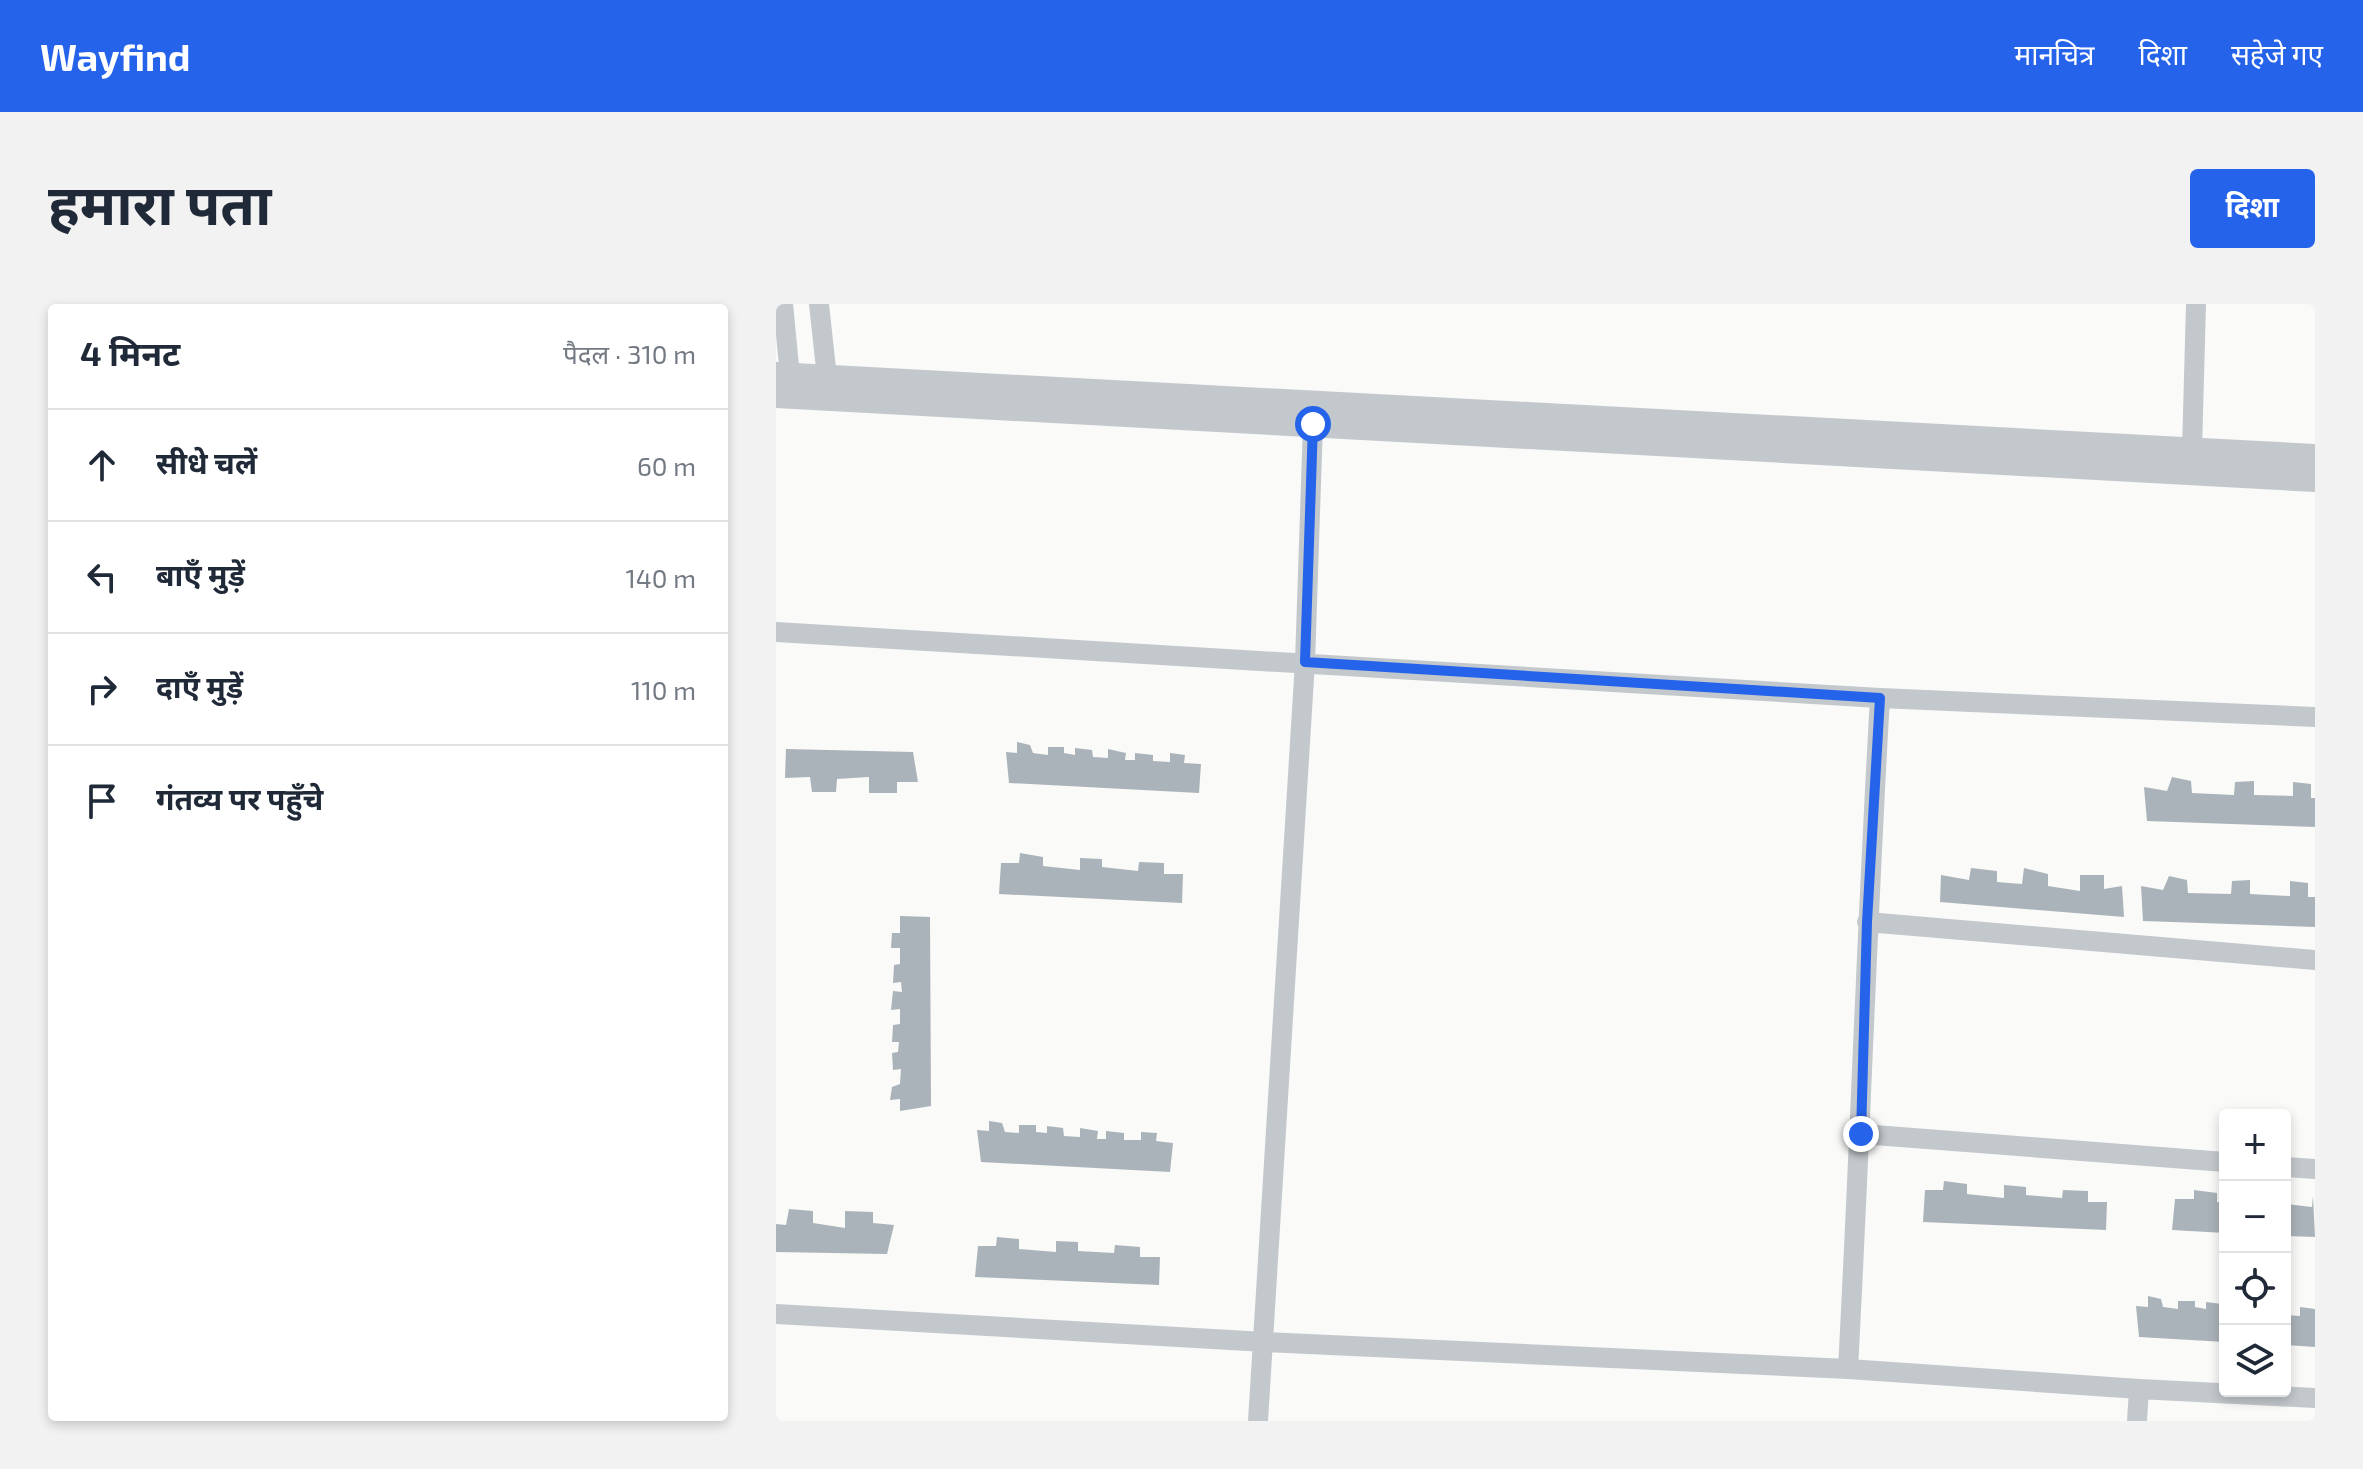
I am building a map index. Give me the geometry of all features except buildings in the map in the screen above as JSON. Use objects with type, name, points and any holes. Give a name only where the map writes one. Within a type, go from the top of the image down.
[{"type":"street","points":[[781,382],[783,304]]},
{"type":"street","points":[[819,304],[827,378]]},
{"type":"street","points":[[2192,450],[2196,304]]},
{"type":"street","points":[[781,382],[827,378],[2315,457]]},
{"type":"street","points":[[781,382],[1313,424],[2315,479]]},
{"type":"street","points":[[1258,1421],[1305,662],[1313,424]]},
{"type":"street","points":[[776,632],[1880,698],[2315,717]]},
{"type":"street","points":[[1848,1369],[1880,698]]},
{"type":"street","points":[[1867,922],[2315,960]]},
{"type":"street","points":[[1861,1134],[2219,1162]]},
{"type":"street","points":[[2291,1167],[2315,1169]]},
{"type":"street","points":[[776,1314],[1265,1342],[1848,1369],[2315,1398]]},
{"type":"street","points":[[2137,1421],[2139,1389]]},
{"type":"route","points":[[1313,424],[1305,662],[1880,698],[1867,922],[1861,1134]]}]
